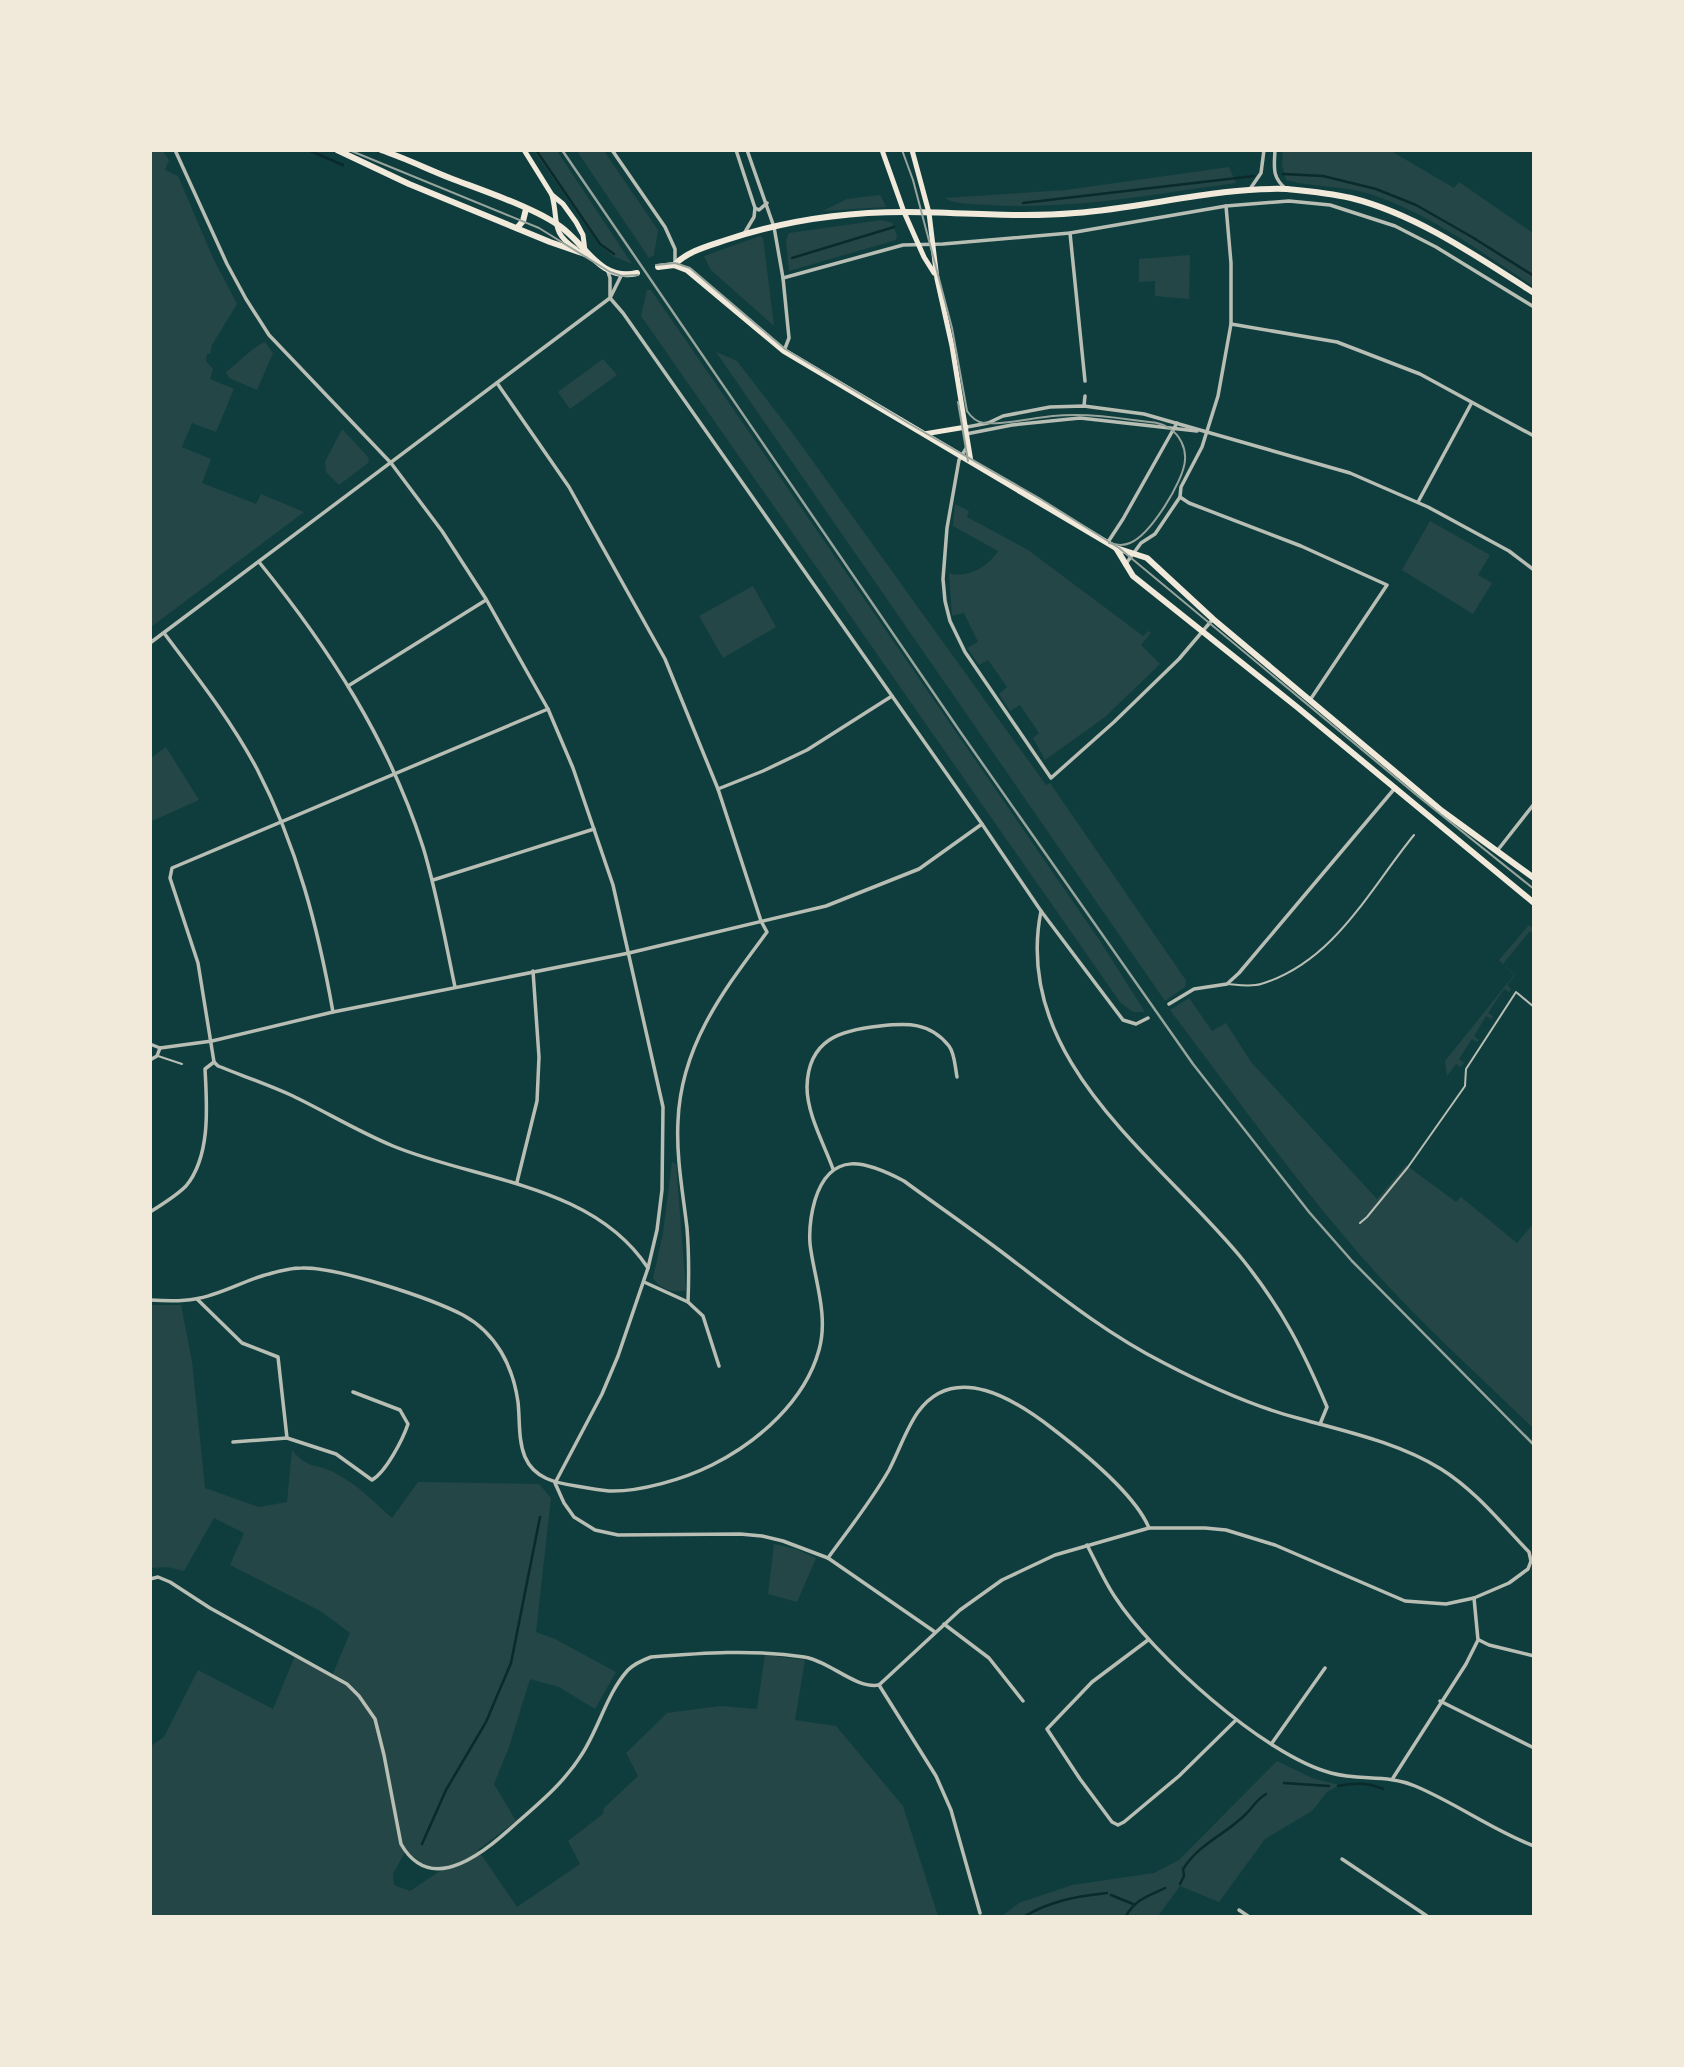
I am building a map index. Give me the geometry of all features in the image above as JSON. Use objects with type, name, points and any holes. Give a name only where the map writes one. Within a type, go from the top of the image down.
[{"type":"main road","points":[[337,150],[379,158],[526,209],[567,232],[583,253]]},
{"type":"main road","points":[[524,150],[552,195],[576,222],[583,235],[583,253]]},
{"type":"main road","points":[[882,150],[904,212],[937,279]]},
{"type":"main road","points":[[912,150],[929,213],[937,279],[952,346],[971,462]]},
{"type":"main road","points":[[379,158],[409,184],[550,243],[583,253],[622,274],[637,273]]},
{"type":"main road","points":[[658,267],[675,264],[697,250],[744,234],[787,223],[850,215],[904,212],[1072,214],[1250,189],[1287,189],[1351,198],[1396,214],[1461,246],[1534,293]]},
{"type":"main road","points":[[552,195],[556,209],[556,225]]},
{"type":"main road","points":[[517,228],[525,217],[526,209]]},
{"type":"main road","points":[[675,264],[695,275],[784,351],[1116,548],[1153,563],[1213,619],[1442,811],[1534,878]]},
{"type":"main road","points":[[919,433],[966,430]]},
{"type":"main road","points":[[1116,548],[1133,576],[1534,903]]},
{"type":"street","points":[[175,150],[227,264],[269,335],[391,463],[442,531],[486,599],[548,709],[573,768],[613,885],[663,1107],[662,1190],[657,1230],[644,1282],[602,1394],[555,1483]]},
{"type":"street","points":[[612,150],[669,234],[676,251],[675,264]]},
{"type":"street","points":[[736,150],[755,208],[754,217],[744,234]]},
{"type":"street","points":[[747,150],[774,227],[789,338],[784,351]]},
{"type":"street","points":[[1250,189],[1261,173],[1264,150]]},
{"type":"street","points":[[1275,150],[1273,174],[1287,189]]},
{"type":"street","points":[[783,278],[903,245],[934,245],[1070,233],[1226,206],[1289,201],[1330,205],[1401,229],[1534,307]]},
{"type":"street","points":[[755,208],[759,210],[767,203]]},
{"type":"street","points":[[1125,565],[1141,542],[1155,534],[1180,497],[1181,488],[1195,463],[1220,385],[1231,324],[1231,263],[1226,206]]},
{"type":"street","points":[[1070,233],[1085,381]]},
{"type":"street","points":[[607,268],[610,298],[892,695],[1041,911],[1123,1020],[1136,1024],[1148,1018]]},
{"type":"street","points":[[150,643],[610,298],[622,274]]},
{"type":"street","points":[[1231,324],[1337,342],[1420,374],[1534,436]]},
{"type":"street","points":[[497,383],[569,487],[665,659],[718,789],[767,932],[721,994],[702,1025],[687,1066],[678,1133],[687,1232],[688,1302]]},
{"type":"street","points":[[1084,406],[1085,396]]},
{"type":"street","points":[[1418,502],[1471,404]]},
{"type":"street","points":[[966,430],[1003,416],[1050,407],[1084,406],[1136,412],[1350,474],[1418,502],[1509,551],[1534,570]]},
{"type":"street","points":[[966,430],[1080,418],[1206,432]]},
{"type":"street","points":[[1108,542],[1177,423]]},
{"type":"street","points":[[968,446],[961,457],[947,528],[944,558],[945,601],[950,621],[965,652],[1051,778],[1161,677],[1213,619]]},
{"type":"street","points":[[1180,497],[1189,503],[1301,546],[1387,585],[1310,700]]},
{"type":"street","points":[[259,562],[318,640],[348,686],[395,774],[433,880],[456,986]]},
{"type":"street","points":[[348,686],[486,599]]},
{"type":"street","points":[[164,633],[234,730],[282,822],[314,917],[333,1012]]},
{"type":"street","points":[[718,789],[807,750],[892,695]]},
{"type":"street","points":[[548,709],[176,865],[170,872],[175,898],[198,963],[214,1062],[218,1066],[292,1095],[393,1146],[438,1162],[517,1182],[571,1205],[636,1249],[648,1268]]},
{"type":"street","points":[[1169,1004],[1194,989],[1227,984],[1239,973],[1395,788]]},
{"type":"street","points":[[1497,851],[1534,804]]},
{"type":"street","points":[[150,1044],[160,1048],[212,1041],[456,986],[629,953],[826,906],[919,869],[982,824]]},
{"type":"street","points":[[433,880],[595,829]]},
{"type":"street","points":[[1041,911],[1035,949],[1037,967],[1050,1017],[1063,1049],[1098,1104],[1240,1258],[1276,1303],[1305,1354],[1327,1407],[1320,1424]]},
{"type":"street","points":[[517,1182],[537,1101],[539,1058],[533,971]]},
{"type":"street","points":[[833,1169],[807,1088],[810,1067],[828,1040],[851,1029],[919,1025],[932,1031],[950,1047],[957,1077]]},
{"type":"street","points":[[150,1060],[157,1056],[160,1048]]},
{"type":"street","points":[[150,1212],[178,1192],[193,1175],[207,1126],[205,1069],[214,1062]]},
{"type":"street","points":[[150,1300],[197,1299],[268,1274],[303,1268],[368,1281],[464,1316],[488,1334],[511,1370],[525,1456],[541,1475],[555,1483],[611,1491],[650,1486],[684,1476],[729,1456],[747,1444],[794,1400],[806,1384],[820,1346],[821,1309],[810,1243],[812,1209],[824,1178],[833,1169],[856,1163],[884,1170],[904,1181],[1129,1343],[1216,1389],[1268,1409],[1381,1442],[1441,1469],[1485,1503],[1530,1552],[1532,1562],[1528,1569],[1509,1583],[1474,1598],[1446,1604],[1405,1601],[1275,1545],[1226,1530],[1149,1528],[1044,1560],[1002,1580],[960,1610],[879,1685],[861,1684],[818,1661],[753,1651],[651,1657],[638,1662],[623,1677],[583,1754],[548,1795],[492,1846],[468,1862],[444,1868],[430,1867],[416,1861],[401,1844],[375,1719],[347,1684],[210,1608],[170,1582],[158,1577],[150,1578]]},
{"type":"street","points":[[644,1282],[688,1302],[703,1316],[719,1366]]},
{"type":"street","points":[[197,1299],[242,1343],[278,1357],[287,1438]]},
{"type":"street","points":[[828,1558],[888,1471],[917,1413],[930,1399],[956,1387],[977,1387],[1012,1402],[1044,1423],[1103,1472],[1144,1516],[1149,1528]]},
{"type":"street","points":[[233,1442],[287,1438],[335,1454],[372,1480],[378,1476],[408,1424],[400,1410],[352,1392]]},
{"type":"street","points":[[555,1483],[574,1517],[595,1530],[618,1535],[762,1536],[828,1558],[935,1632]]},
{"type":"street","points":[[1087,1545],[1114,1596],[1148,1640],[1237,1720],[1294,1757],[1330,1773],[1393,1778],[1446,1802],[1505,1835],[1534,1846]]},
{"type":"street","points":[[1393,1778],[1466,1664],[1478,1640],[1474,1598]]},
{"type":"street","points":[[944,1624],[989,1658],[1023,1700]]},
{"type":"street","points":[[1148,1640],[1092,1682],[1047,1729],[1112,1822],[1118,1825],[1124,1822],[1179,1776],[1237,1720]]},
{"type":"street","points":[[1478,1640],[1534,1656]]},
{"type":"street","points":[[1272,1743],[1325,1668]]},
{"type":"street","points":[[879,1685],[936,1776],[951,1810],[980,1913]]},
{"type":"street","points":[[1440,1701],[1534,1748]]},
{"type":"street","points":[[1342,1858],[1427,1916]]},
{"type":"street","points":[[1239,1910],[1248,1916]]},
{"type":"lane","points":[[1227,984],[1260,985],[1301,965],[1326,947],[1346,925],[1414,835]]},
{"type":"lane","points":[[1360,1223],[1408,1167],[1465,1086],[1465,1069],[1516,992],[1534,1007]]},
{"type":"lane","points":[[157,1056],[182,1064]]},
{"type":"shaded area","points":[[162,150],[169,160],[165,170],[178,176],[213,258],[237,304],[212,345],[210,354],[207,354],[206,361],[213,369],[210,379],[234,389],[216,432],[192,423],[182,447],[211,459],[202,483],[256,504],[261,494],[304,512],[151,627],[150,151]]},
{"type":"shaded area","points":[[534,151],[557,151],[632,264],[613,256],[599,245]]},
{"type":"shaded area","points":[[577,151],[604,151],[658,230],[654,255],[649,258]]},
{"type":"shaded area","points":[[1283,151],[1391,151],[1454,188],[1459,182],[1533,233],[1533,286],[1434,223],[1392,202],[1359,191],[1286,180],[1282,165]]},
{"type":"shaded area","points":[[1229,167],[1236,183],[1114,200],[1022,206],[966,204],[944,198],[1066,190]]},
{"type":"shaded area","points":[[879,195],[886,207],[823,211],[847,199]]},
{"type":"shaded area","points":[[882,220],[892,223],[896,240],[789,271],[786,240],[789,233]]},
{"type":"shaded area","points":[[760,236],[763,238],[774,326],[711,270],[704,256]]},
{"type":"shaded area","points":[[1190,255],[1189,299],[1155,296],[1155,281],[1139,282],[1139,259]]},
{"type":"shaded area","points":[[647,290],[651,290],[1100,941],[1145,1012],[1133,1012],[1120,1002],[641,316]]},
{"type":"shaded area","points":[[265,342],[273,353],[257,390],[229,378],[226,372]]},
{"type":"shaded area","points":[[716,352],[737,361],[791,431],[1046,785],[1050,783],[1183,976],[1185,987],[1165,1001]]},
{"type":"shaded area","points":[[603,359],[617,375],[570,409],[558,392]]},
{"type":"shaded area","points":[[342,429],[369,458],[368,463],[339,485],[326,472],[325,462]]},
{"type":"shaded area","points":[[955,504],[969,511],[967,517],[1028,550],[1143,636],[1148,631],[1151,633],[1141,645],[1160,664],[1105,717],[1045,760],[1033,738],[1039,733],[1020,705],[1010,711],[999,694],[1007,687],[988,660],[979,665],[967,648],[978,642],[964,613],[952,616],[949,573],[970,573],[989,562],[998,551],[953,526]]},
{"type":"shaded area","points":[[1430,521],[1490,555],[1478,575],[1492,583],[1473,614],[1402,570]]},
{"type":"shaded area","points":[[753,586],[776,627],[723,658],[699,616]]},
{"type":"shaded area","points":[[166,747],[199,800],[152,821],[151,758]]},
{"type":"shaded area","points":[[1529,925],[1533,928],[1533,934],[1530,931],[1503,964],[1499,960]]},
{"type":"shaded area","points":[[1503,964],[1515,975],[1507,985],[1511,989],[1509,992],[1504,989],[1488,1013],[1493,1016],[1492,1019],[1486,1016],[1474,1036],[1479,1040],[1477,1042],[1472,1039],[1459,1059],[1464,1063],[1461,1067],[1456,1064],[1447,1076],[1445,1061],[1514,975]]},
{"type":"shaded area","points":[[1189,998],[1212,1031],[1226,1023],[1251,1062],[1377,1199],[1406,1165],[1456,1202],[1461,1197],[1517,1243],[1533,1224],[1533,1428],[1393,1291],[1303,1186],[1170,1010]]},
{"type":"shaded area","points":[[672,1162],[676,1164],[686,1290],[676,1291],[663,1288],[653,1278],[663,1233]]},
{"type":"shaded area","points":[[151,1305],[181,1305],[192,1361],[205,1488],[259,1507],[287,1502],[292,1450],[307,1463],[351,1482],[392,1518],[418,1482],[539,1484],[551,1498],[536,1632],[555,1639],[616,1672],[595,1709],[559,1687],[530,1679],[509,1747],[494,1784],[516,1821],[478,1850],[517,1907],[580,1864],[568,1841],[603,1814],[604,1808],[638,1776],[626,1753],[667,1713],[720,1706],[757,1709],[765,1655],[805,1660],[795,1720],[836,1726],[903,1806],[938,1916],[151,1916],[151,1746],[164,1737],[198,1670],[273,1709],[295,1656],[332,1676],[350,1633],[322,1612],[230,1565],[244,1533],[214,1518],[184,1571],[167,1567],[151,1568]],"holes":[[[405,1852],[418,1861],[443,1869],[410,1891],[394,1885],[393,1874]]]},
{"type":"shaded area","points":[[774,1544],[796,1549],[816,1558],[797,1602],[768,1594]]},
{"type":"shaded area","points":[[1277,1761],[1312,1778],[1339,1785],[1327,1792],[1312,1811],[1265,1839],[1219,1902],[1180,1886],[1158,1916],[1002,1916],[1019,1903],[1072,1885],[1154,1873],[1179,1860]]},
{"type":"waterway","points":[[308,150],[343,165]]},
{"type":"waterway","points":[[536,150],[600,244],[614,254]]},
{"type":"waterway","points":[[1283,174],[1323,176],[1376,189],[1416,205],[1534,276]]},
{"type":"waterway","points":[[1023,203],[1254,176]]},
{"type":"waterway","points":[[792,258],[894,227]]},
{"type":"waterway","points":[[422,1844],[446,1790],[486,1722],[511,1663],[540,1517]]},
{"type":"waterway","points":[[1284,1783],[1329,1786]]},
{"type":"waterway","points":[[1338,1786],[1360,1784],[1383,1789]]},
{"type":"waterway","points":[[1180,1884],[1184,1876],[1183,1869],[1190,1860],[1266,1794]]},
{"type":"waterway","points":[[1126,1916],[1138,1902],[1165,1888]]},
{"type":"waterway","points":[[1025,1916],[1064,1900],[1107,1893]]},
{"type":"waterway","points":[[1111,1895],[1133,1904]]},
{"type":"tram line","points":[[349,150],[539,228],[610,272],[622,276],[638,275]]},
{"type":"tram line","points":[[902,150],[913,180],[952,328],[967,411],[972,417],[981,422],[992,423],[1063,415],[1113,417],[1161,424],[1173,431],[1182,442],[1185,460],[1179,481],[1156,519],[1130,543],[1109,543]]},
{"type":"tram line","points":[[656,265],[675,263],[690,268],[785,349],[1119,548],[1534,889]]},
{"type":"tram line","points":[[958,402],[968,461]]},
{"type":"railway","points":[[562,150],[961,733],[1193,1064],[1309,1212],[1352,1261],[1534,1445]]}]
